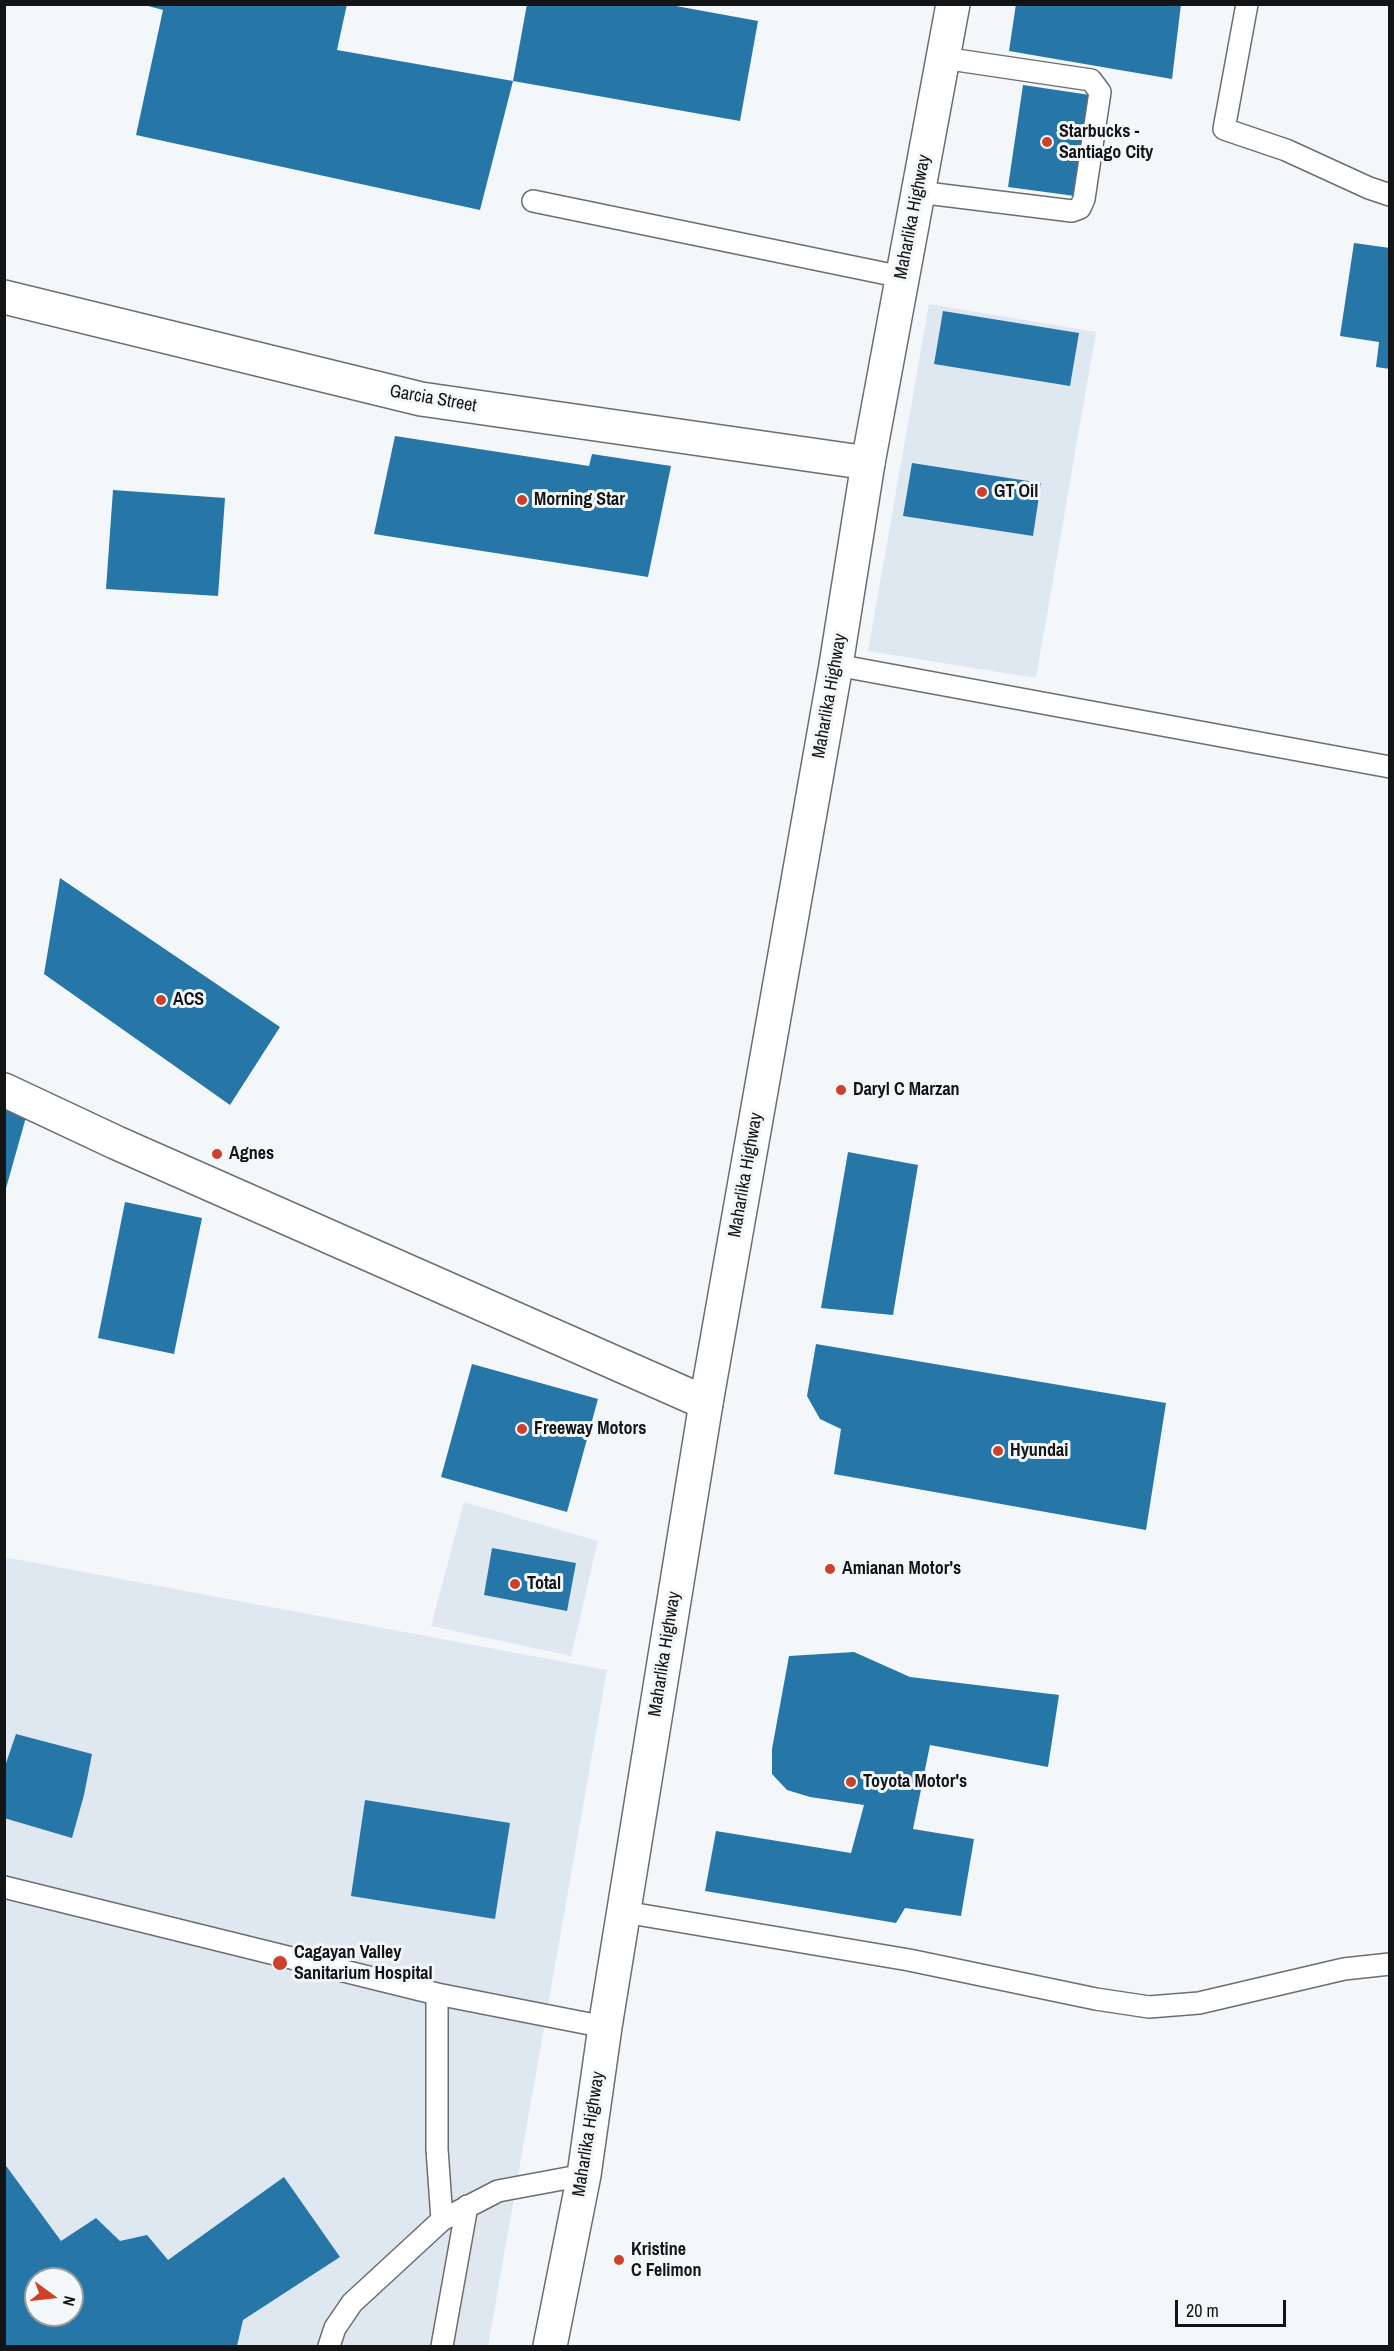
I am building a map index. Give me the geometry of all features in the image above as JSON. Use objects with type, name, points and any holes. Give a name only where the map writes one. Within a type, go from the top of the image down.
[{"type":"main road","name":"Maharlika Highway","points":[[550,2346],[584,2175],[605,2027],[706,1403],[836,665],[868,463],[953,4]]},
{"type":"main road","name":"Garcia Street","points":[[4,297],[421,399],[868,463]]},
{"type":"main road","points":[[4,1090],[117,1143],[706,1403]]},
{"type":"lane","points":[[1247,4],[1224,129],[1286,150],[1389,195]]},
{"type":"lane","points":[[918,192],[1072,211],[1080,208],[1084,199],[1100,92],[1091,80],[943,58]]},
{"type":"lane","points":[[533,201],[902,277]]},
{"type":"lane","points":[[836,665],[1389,767]]},
{"type":"lane","points":[[4,1887],[437,1994],[605,2027]]},
{"type":"lane","points":[[624,1912],[909,1960],[1096,1999],[1149,2007],[1199,2002],[1344,1969],[1389,1964]]},
{"type":"lane","points":[[437,1994],[437,2149],[442,2220]]},
{"type":"lane","points":[[328,2346],[335,2328],[352,2303],[442,2220],[498,2191],[584,2175]]},
{"type":"lane","points":[[442,2346],[467,2206]]},
{"type":"shaded area","name":"GT Oil","points":[[929,304],[1096,332],[1036,678],[868,651]]},
{"type":"shaded area","name":"Total","points":[[464,1502],[598,1541],[571,1656],[431,1626]]},
{"type":"shaded area","name":"Cagayan Valley Sanitarium Hospital","points":[[4,1557],[607,1670],[488,2346],[5,2346]]},
{"type":"building","points":[[141,4],[347,4],[337,50],[513,81],[480,210],[136,135],[163,10]]},
{"type":"building","points":[[527,4],[665,4],[758,21],[740,121],[513,81]]},
{"type":"building","points":[[1016,4],[1181,4],[1172,79],[1009,51]]},
{"type":"building","points":[[1023,85],[1090,95],[1075,196],[1008,187]]},
{"type":"building","points":[[1354,243],[1390,248],[1390,369],[1376,367],[1379,342],[1340,336]]},
{"type":"building","points":[[943,311],[1079,333],[1070,386],[934,364]]},
{"type":"building","name":"Morning Star","points":[[395,436],[589,466],[592,454],[671,466],[648,577],[374,534]]},
{"type":"building","points":[[912,463],[1041,483],[1033,536],[903,516]]},
{"type":"building","points":[[113,490],[225,498],[218,596],[106,589]]},
{"type":"building","name":"ACS","points":[[60,878],[280,1027],[230,1105],[44,974]]},
{"type":"building","points":[[4,1103],[28,1110],[5,1192],[4,1192]]},
{"type":"building","points":[[848,1152],[918,1165],[893,1315],[821,1308]]},
{"type":"building","points":[[125,1202],[202,1218],[174,1354],[98,1338]]},
{"type":"building","name":"Hyundai","points":[[816,1344],[1166,1403],[1146,1530],[834,1474],[841,1429],[820,1419],[807,1396]]},
{"type":"building","name":"Freeway Motors","points":[[472,1364],[598,1399],[567,1512],[441,1477]]},
{"type":"building","points":[[492,1548],[576,1563],[567,1611],[484,1595]]},
{"type":"building","name":"Toyota Motor's","points":[[854,1652],[910,1677],[1059,1695],[1048,1767],[930,1745],[913,1829],[974,1839],[961,1916],[905,1908],[896,1923],[705,1891],[716,1831],[851,1853],[864,1805],[810,1797],[787,1790],[772,1774],[772,1749],[789,1656]]},
{"type":"building","points":[[16,1734],[92,1754],[72,1838],[4,1818],[4,1769]]},
{"type":"building","points":[[365,1800],[510,1823],[495,1919],[351,1896]]},
{"type":"building","points":[[4,2163],[61,2241],[96,2218],[120,2241],[147,2235],[168,2260],[284,2177],[340,2257],[243,2320],[237,2346],[4,2346]]},
{"type":"place","name":"Starbucks - Santiago City","points":[[1047,142]]},
{"type":"place","name":"GT Oil","points":[[982,492]]},
{"type":"place","name":"Morning Star","points":[[522,500]]},
{"type":"place","name":"ACS","points":[[161,1000]]},
{"type":"place","name":"Daryl C Marzan","points":[[841,1090]]},
{"type":"place","name":"Agnes","points":[[217,1154]]},
{"type":"place","name":"Freeway Motors","points":[[522,1429]]},
{"type":"place","name":"Hyundai","points":[[998,1451]]},
{"type":"place","name":"Amianan Motor's","points":[[830,1569]]},
{"type":"place","name":"Total","points":[[515,1584]]},
{"type":"place","name":"Toyota Motor's","points":[[851,1782]]},
{"type":"place","name":"Cagayan Valley Sanitarium Hospital","points":[[280,1963]]},
{"type":"place","name":"Kristine C Felimon","points":[[619,2260]]}]
